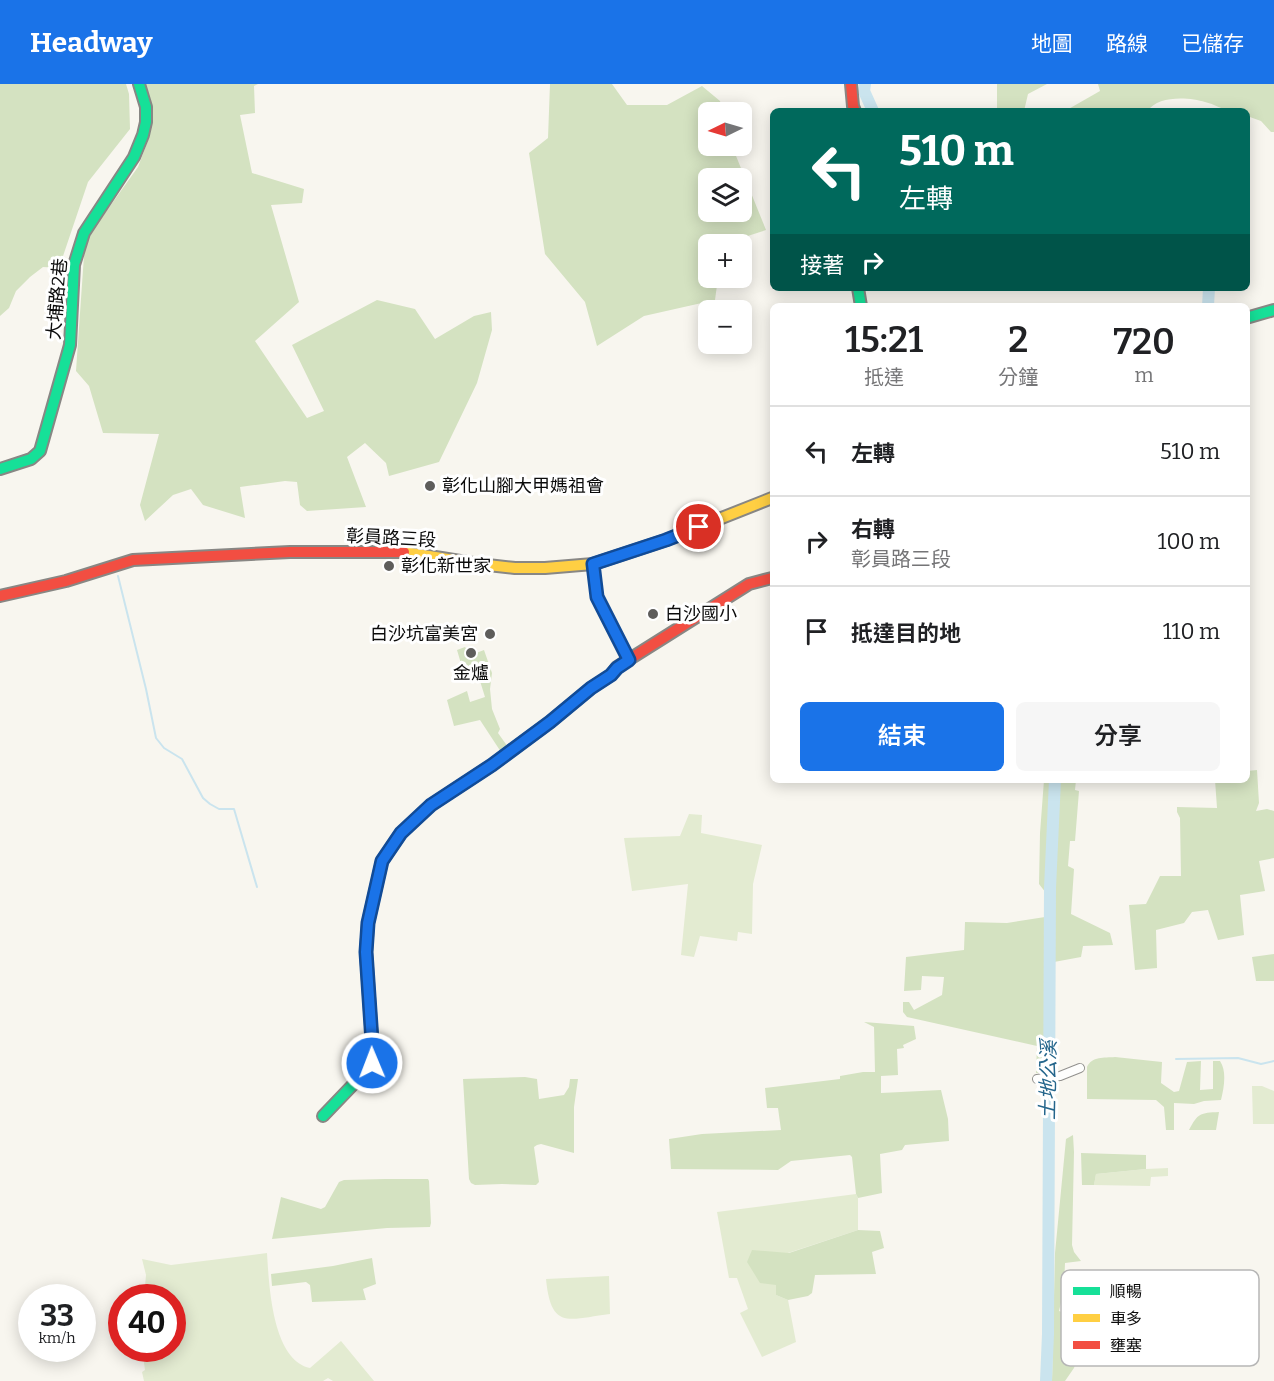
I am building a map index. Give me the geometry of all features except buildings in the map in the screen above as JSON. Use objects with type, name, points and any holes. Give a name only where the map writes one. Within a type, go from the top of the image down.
[{"type":"street","name":"大埔路2巷","points":[[0,469],[31,459],[40,451],[70,345],[74,265],[79,247],[84,233],[134,157],[143,135],[146,107],[139,84]]},
{"type":"street","points":[[851,84],[854,108]]},
{"type":"street","points":[[1250,317],[1274,310]]},
{"type":"street","name":"彰員路三段","points":[[0,596],[66,581],[133,560],[342,551],[410,552],[515,568],[593,564],[666,540],[770,499]]},
{"type":"street","points":[[593,564],[597,597],[629,660]]},
{"type":"street","points":[[323,1116],[372,1063],[366,952],[368,923],[382,861],[401,833],[431,805],[492,765],[611,675],[617,668],[749,584],[770,579]]},
{"type":"street","points":[[1040,1079],[1060,1077],[1080,1068]]},
{"type":"green space","points":[[0,84],[126,84],[129,94],[130,129],[88,182],[59,268],[43,267],[30,277],[16,291],[9,308],[0,316]]},
{"type":"green space","points":[[145,84],[258,84],[254,86],[255,113],[240,115],[252,173],[304,189],[302,203],[271,205],[299,302],[255,341],[307,418],[324,411],[292,345],[377,300],[415,309],[435,339],[474,316],[491,312],[492,330],[477,383],[439,462],[389,476],[386,463],[365,443],[347,457],[366,507],[307,511],[300,505],[297,482],[285,481],[240,487],[245,518],[203,505],[191,489],[173,495],[145,521],[140,505],[159,434],[103,433],[89,386],[76,371],[85,241],[138,167],[149,138],[153,113]]},
{"type":"green space","points":[[550,84],[612,84],[627,105],[667,105],[702,86],[720,102],[698,102],[698,156],[736,156],[741,168],[698,168],[698,222],[752,222],[752,195],[766,230],[752,235],[698,234],[698,288],[717,288],[715,300],[698,300],[698,304],[644,316],[597,346],[585,302],[545,254],[529,153],[548,138]]},
{"type":"green space","points":[[997,84],[1047,84],[1028,94],[1025,108],[997,108]]},
{"type":"green space","points":[[1098,84],[1274,84],[1274,132],[1271,132],[1261,121],[1250,117],[1250,108],[1223,108],[1191,99],[1166,100],[1150,108],[1070,108],[1100,91]]},
{"type":"green space","points":[[465,647],[471,655],[484,650],[492,673],[490,689],[492,709],[500,729],[498,733],[508,747],[501,752],[480,720],[454,726],[447,700],[467,691],[470,702],[485,697],[475,665],[462,667],[457,650]]},
{"type":"green space","points":[[1257,770],[1259,803],[1256,811],[1267,809],[1274,811],[1274,858],[1259,861],[1265,891],[1240,895],[1244,935],[1218,940],[1208,910],[1192,912],[1184,923],[1156,930],[1157,968],[1135,970],[1129,905],[1146,904],[1160,876],[1181,876],[1180,818],[1177,807],[1217,808],[1215,783],[1250,783],[1250,771]]},
{"type":"green space","points":[[1044,783],[1076,783],[1075,790],[1079,791],[1075,841],[1070,841],[1068,866],[1074,869],[1071,914],[1110,933],[1113,945],[1083,946],[1081,957],[1054,962],[1047,1072],[1036,1073],[1037,1046],[907,1017],[903,1012],[903,1002],[909,1002],[914,1010],[942,995],[944,977],[922,976],[921,990],[904,991],[906,957],[964,950],[965,922],[1007,923],[1045,917],[1046,893],[1039,884]]},
{"type":"green space","points":[[689,814],[702,815],[701,833],[762,845],[753,884],[752,934],[738,932],[737,941],[700,936],[694,957],[681,955],[688,884],[632,891],[624,838],[680,836]]},
{"type":"green space","points":[[1274,954],[1274,981],[1256,981],[1252,957]]},
{"type":"green space","points":[[864,1022],[914,1026],[916,1039],[903,1045],[904,1048],[897,1049],[898,1075],[881,1076],[881,1093],[941,1090],[948,1119],[949,1141],[905,1145],[902,1150],[880,1154],[882,1193],[858,1198],[850,1155],[791,1161],[778,1170],[671,1169],[669,1139],[702,1134],[781,1130],[778,1108],[767,1108],[765,1088],[840,1079],[840,1076],[875,1072],[874,1027]]},
{"type":"green space","points":[[1115,1057],[1162,1062],[1161,1083],[1174,1092],[1179,1091],[1187,1062],[1201,1061],[1200,1090],[1213,1089],[1213,1061],[1220,1061],[1224,1075],[1221,1100],[1194,1104],[1174,1103],[1174,1130],[1166,1130],[1164,1107],[1156,1100],[1087,1099],[1089,1063],[1099,1058]]},
{"type":"green space","points":[[525,1077],[537,1079],[539,1099],[564,1095],[569,1087],[570,1079],[578,1079],[574,1107],[574,1153],[541,1144],[537,1145],[534,1147],[539,1182],[536,1185],[475,1185],[469,1179],[463,1079]]},
{"type":"green space","points":[[1252,1086],[1262,1086],[1274,1091],[1274,1124],[1253,1124]]},
{"type":"green space","points":[[1219,1112],[1216,1130],[1189,1130],[1200,1115]]},
{"type":"green space","points":[[1073,1135],[1072,1245],[1081,1261],[1065,1263],[1065,1270],[1061,1270],[1059,1311],[1061,1312],[1061,1366],[1075,1366],[1065,1381],[1052,1381],[1055,1253],[1066,1139]]},
{"type":"green space","points":[[1081,1153],[1146,1155],[1146,1169],[1096,1174],[1094,1185],[1082,1185]]},
{"type":"green space","points":[[1168,1168],[1168,1176],[1151,1177],[1150,1186],[1094,1185],[1096,1174]]},
{"type":"green space","points":[[428,1179],[430,1227],[387,1228],[272,1239],[281,1197],[321,1209],[325,1207],[339,1182]]},
{"type":"green space","points":[[856,1194],[858,1230],[788,1253],[776,1285],[776,1295],[788,1300],[796,1342],[762,1357],[740,1313],[748,1309],[737,1278],[729,1278],[717,1212]]},
{"type":"green space","points":[[858,1230],[880,1231],[884,1248],[872,1252],[876,1274],[815,1275],[812,1293],[808,1296],[788,1300],[776,1295],[776,1285],[760,1283],[747,1262],[752,1250],[789,1253]]},
{"type":"green space","points":[[267,1253],[271,1301],[275,1319],[280,1336],[297,1362],[310,1368],[341,1341],[374,1381],[333,1381],[328,1378],[323,1381],[144,1381],[142,1372],[145,1370],[144,1362],[186,1362],[186,1284],[145,1284],[146,1275],[142,1259],[171,1265]]},
{"type":"green space","points":[[372,1258],[376,1284],[363,1289],[366,1300],[312,1302],[310,1285],[306,1282],[272,1286],[271,1274]]},
{"type":"green space","points":[[609,1276],[610,1314],[564,1318],[552,1307],[546,1279]]},
{"type":"waterway","name":"土地公溪","points":[[865,84],[864,91],[872,108]]},
{"type":"waterway","name":"土地公溪","points":[[1208,303],[1209,291]]},
{"type":"waterway","points":[[118,576],[156,738],[164,748],[182,759],[203,798],[219,809],[234,809],[257,887]]},
{"type":"waterway","name":"土地公溪","points":[[1046,1381],[1050,888],[1055,783]]},
{"type":"waterway","points":[[1176,1059],[1238,1058],[1261,1064],[1274,1061]]},
{"type":"traffic: fast","points":[[0,469],[31,459],[40,451],[70,345],[74,265],[84,233],[134,157],[143,135],[146,107],[139,84]]},
{"type":"traffic: fast","points":[[858,291],[860,303]]},
{"type":"traffic: fast","points":[[1250,317],[1274,310]]},
{"type":"traffic: fast","points":[[323,1116],[369,1068],[373,1056],[366,952],[368,923],[382,861],[401,833],[431,805],[512,750]]},
{"type":"traffic: slow","points":[[404,552],[515,568],[593,564],[666,540],[770,499]]},
{"type":"traffic: jam","points":[[851,84],[854,108]]},
{"type":"traffic: jam","points":[[0,596],[66,581],[133,560],[290,552],[404,552]]},
{"type":"traffic: jam","points":[[512,750],[611,675],[617,667],[749,584],[770,579]]},
{"type":"place","name":"彰化山腳大甲媽祖會","points":[[430,486]]},
{"type":"place","name":"彰化新世家","points":[[389,566]]},
{"type":"place","name":"白沙國小","points":[[653,614]]},
{"type":"place","name":"白沙坑富美宮","points":[[490,634]]},
{"type":"place","name":"金爐","points":[[471,653]]},
{"type":"route","points":[[372,1063],[366,952],[368,923],[382,861],[401,833],[431,805],[492,765],[629,660],[597,597],[593,564],[699,527]]}]
